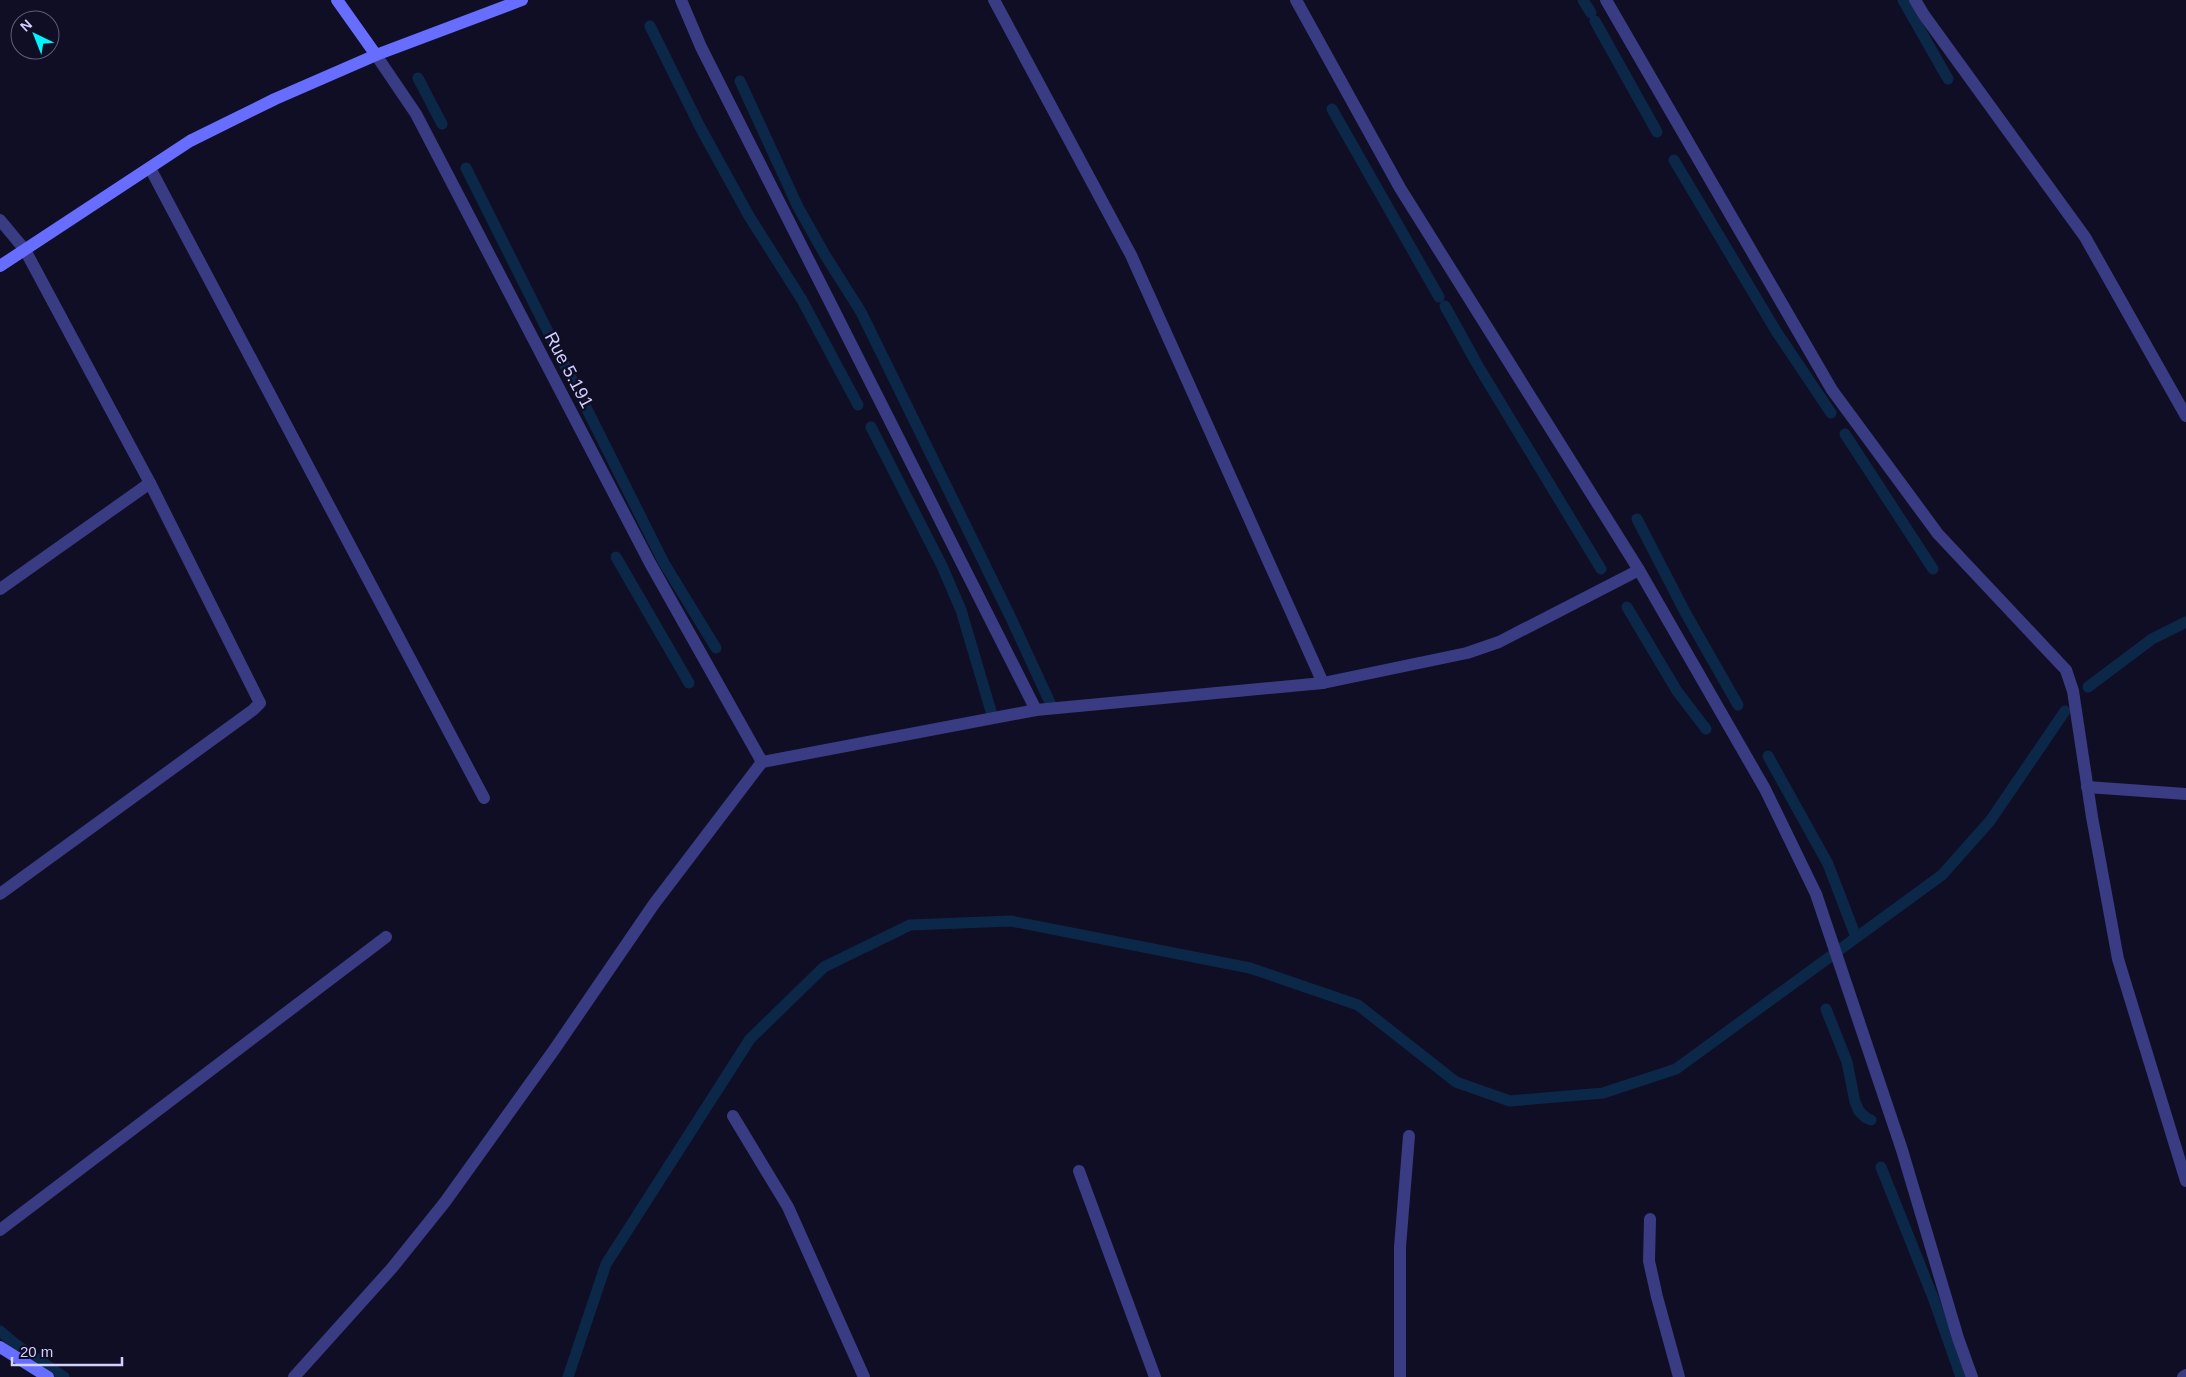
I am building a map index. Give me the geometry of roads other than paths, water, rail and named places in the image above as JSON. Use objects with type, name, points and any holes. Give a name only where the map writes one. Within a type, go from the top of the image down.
[{"type":"main road","name":"Rue 5.191","points":[[337,0],[376,55]]},
{"type":"main road","points":[[0,266],[190,142],[275,99],[376,55],[522,0]]},
{"type":"main road","points":[[0,1346],[48,1377]]},
{"type":"street","points":[[681,0],[701,47],[1036,710]]},
{"type":"street","points":[[994,0],[1130,255],[1323,683]]},
{"type":"street","points":[[1296,0],[1400,188],[1639,570],[1765,789],[1816,894],[1902,1150],[1958,1338],[1972,1377]]},
{"type":"street","points":[[1606,0],[1832,390],[1938,534],[2066,670],[2073,691],[2087,787],[2118,959],[2186,1181]]},
{"type":"street","points":[[1915,0],[2085,237],[2186,416]]},
{"type":"street","name":"Rue 5.191","points":[[376,55],[416,114],[650,563],[762,762]]},
{"type":"street","points":[[150,168],[484,798]]},
{"type":"street","points":[[0,220],[25,250],[150,483],[260,703],[254,710],[0,894]]},
{"type":"street","points":[[0,589],[150,483]]},
{"type":"street","points":[[294,1377],[392,1268],[445,1202],[554,1050],[654,904],[762,762],[1036,710],[1323,683],[1467,653],[1499,642],[1639,570]]},
{"type":"street","points":[[2087,787],[2186,794]]},
{"type":"street","points":[[0,1230],[386,937]]},
{"type":"street","points":[[733,1116],[788,1208],[864,1377]]},
{"type":"street","points":[[1400,1377],[1400,1247],[1409,1136]]},
{"type":"street","points":[[1079,1171],[1155,1377]]},
{"type":"street","points":[[1650,1220],[1649,1261],[1679,1377]]},
{"type":"waterway","points":[[1583,0],[1591,13]]},
{"type":"waterway","points":[[1903,0],[1948,79]]},
{"type":"waterway","points":[[1595,21],[1657,132]]},
{"type":"waterway","points":[[650,26],[700,127],[749,216],[802,300],[858,405]]},
{"type":"waterway","points":[[418,78],[442,124]]},
{"type":"waterway","points":[[740,81],[798,207],[825,255],[861,312],[1010,616],[1052,707]]},
{"type":"waterway","points":[[1332,109],[1439,297]]},
{"type":"waterway","points":[[1674,160],[1776,331],[1831,413]]},
{"type":"waterway","points":[[466,168],[664,563],[716,648]]},
{"type":"waterway","points":[[1445,306],[1477,364],[1601,569]]},
{"type":"waterway","points":[[871,427],[942,566],[961,610],[993,718]]},
{"type":"waterway","points":[[1845,434],[1933,569]]},
{"type":"waterway","points":[[1637,519],[1685,612],[1738,705]]},
{"type":"waterway","points":[[616,557],[689,683]]},
{"type":"waterway","points":[[1627,607],[1677,691],[1706,729]]},
{"type":"waterway","points":[[2088,687],[2152,639],[2186,622]]},
{"type":"waterway","points":[[568,1377],[606,1264],[750,1039],[824,967],[910,925],[1011,921],[1250,968],[1358,1005],[1456,1082],[1510,1101],[1603,1093],[1676,1069],[1942,875],[1990,821],[2065,711]]},
{"type":"waterway","points":[[1768,756],[1828,864],[1856,937]]},
{"type":"waterway","points":[[1826,1009],[1847,1062],[1855,1102],[1859,1111],[1871,1120]]},
{"type":"waterway","points":[[1881,1167],[1934,1300],[1961,1377]]},
{"type":"waterway","points":[[0,1331],[14,1343],[64,1377]]}]
